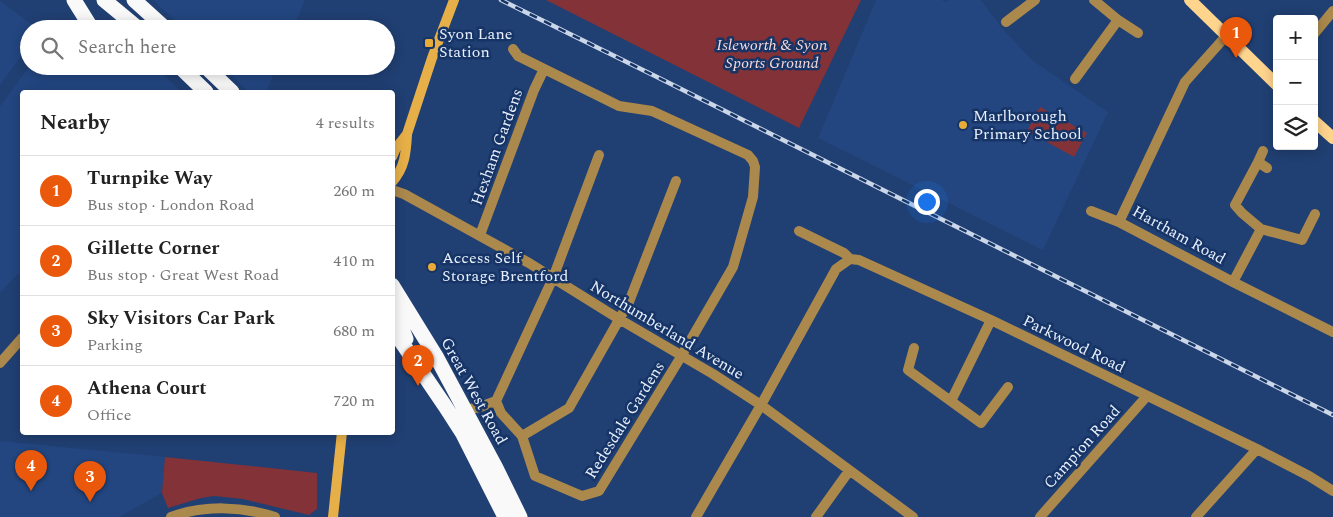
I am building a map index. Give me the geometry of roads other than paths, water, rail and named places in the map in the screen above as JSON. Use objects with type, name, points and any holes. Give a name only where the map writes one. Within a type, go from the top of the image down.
[{"type":"highway","points":[[74,0],[86,20]]},
{"type":"highway","points":[[104,0],[125,20]]},
{"type":"highway","points":[[127,0],[132,20]]},
{"type":"highway","points":[[134,0],[156,20]]},
{"type":"highway","points":[[189,75],[204,90]]},
{"type":"highway","points":[[214,75],[230,90]]},
{"type":"highway","name":"Great West Road","points":[[395,290],[437,358],[520,517]]},
{"type":"highway","points":[[395,314],[413,359]]},
{"type":"highway","name":"Great West Road","points":[[395,332],[463,434],[504,517]]},
{"type":"main road","points":[[1190,0],[1273,82]]},
{"type":"main road","points":[[395,179],[399,175],[403,164],[407,134],[432,58],[453,5]]},
{"type":"main road","points":[[1318,125],[1333,138]]},
{"type":"main road","points":[[395,150],[407,134]]},
{"type":"main road","points":[[333,517],[342,435]]},
{"type":"street","points":[[1006,22],[1035,0]]},
{"type":"street","points":[[1094,0],[1118,20],[1138,33]]},
{"type":"street","points":[[1318,29],[1333,11]]},
{"type":"street","points":[[1075,79],[1118,20]]},
{"type":"street","name":"Hartham Road","points":[[1226,36],[1185,82],[1119,222],[1333,332]]},
{"type":"street","points":[[513,49],[518,56],[544,69]]},
{"type":"street","name":"Redesdale Gardens","points":[[496,401],[501,413],[522,436],[535,476],[582,496],[599,491],[682,356],[733,267],[753,197],[755,167],[753,160],[748,155],[652,111],[619,106],[544,69]]},
{"type":"street","name":"Hexham Gardens","points":[[480,235],[534,90],[544,69]]},
{"type":"street","points":[[1263,151],[1262,165],[1235,205],[1261,228],[1300,244],[1315,214]]},
{"type":"street","points":[[465,410],[496,401],[553,278],[599,155]]},
{"type":"street","points":[[522,436],[569,408],[629,302],[676,181]]},
{"type":"street","name":"Northumberland Avenue","points":[[395,191],[480,235],[713,374],[761,405],[913,517]]},
{"type":"street","points":[[1091,211],[1119,222]]},
{"type":"street","points":[[1233,282],[1261,228]]},
{"type":"street","name":"Parkwood Road","points":[[799,231],[844,253],[850,259],[859,260],[991,320],[1257,449],[1310,476],[1333,491]]},
{"type":"street","points":[[696,517],[761,405],[836,269],[850,259]]},
{"type":"street","points":[[952,401],[991,320]]},
{"type":"street","points":[[0,363],[20,340]]},
{"type":"street","points":[[914,348],[908,370],[981,423],[1008,387]]},
{"type":"street","name":"Campion Road","points":[[1040,517],[1148,396]]},
{"type":"street","points":[[1196,517],[1257,449]]},
{"type":"street","points":[[816,517],[849,471]]},
{"type":"street","points":[[170,517],[201,509],[231,508],[265,513],[275,517]]},
{"type":"railway","points":[[501,0],[1333,415]]},
{"type":"place","name":"Syon Lane Station","points":[[429,43]]},
{"type":"place","name":"Turnpike Way","points":[[1236,58]]},
{"type":"place","name":"Marlborough Primary School","points":[[963,125]]},
{"type":"place","name":"Access Self Storage Brentford","points":[[432,267]]},
{"type":"place","name":"Gillette Corner","points":[[418,386]]},
{"type":"place","name":"Athena Court","points":[[31,491]]},
{"type":"place","name":"Sky Visitors Car Park","points":[[90,502]]},
{"type":"park label","name":"Isleworth & Syon Sports Ground","points":[[772,54]]}]
